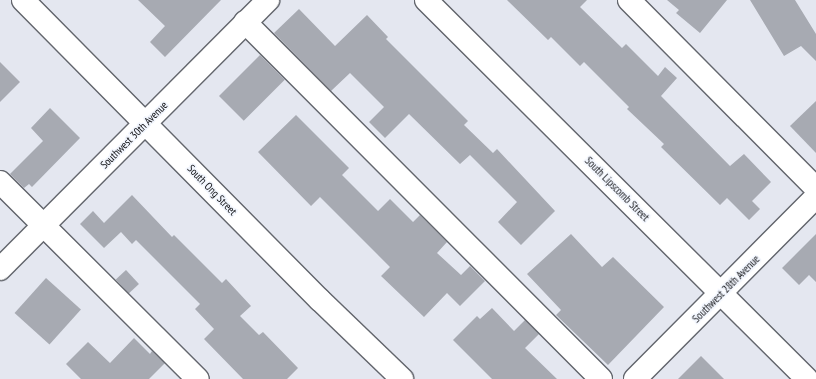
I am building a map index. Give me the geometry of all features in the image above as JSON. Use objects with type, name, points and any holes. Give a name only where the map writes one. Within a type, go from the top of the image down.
[{"type":"street","name":"South Ong Street","points":[[23,0],[147,123],[320,300],[402,379]]},
{"type":"street","name":"Southwest 30th Avenue","points":[[0,269],[268,0]]},
{"type":"street","name":"South Lipscomb Street","points":[[426,0],[807,379]]},
{"type":"street","points":[[629,0],[816,188]]},
{"type":"street","points":[[245,22],[601,379]]},
{"type":"street","points":[[0,182],[198,379]]},
{"type":"street","name":"Southwest 28th Avenue","points":[[635,379],[722,294],[816,197]]},
{"type":"building","points":[[138,0],[221,0],[165,57],[150,42],[165,26]]},
{"type":"building","points":[[507,0],[587,0],[580,7],[622,48],[626,44],[658,76],[665,67],[677,78],[661,96],[730,166],[744,154],[771,182],[752,201],[760,209],[749,220],[727,198],[720,205],[661,147],[664,144],[627,109],[629,107],[584,62],[580,66],[551,37],[548,40]]},
{"type":"building","points":[[667,0],[727,0],[700,33],[676,13],[679,10]]},
{"type":"building","points":[[750,0],[795,0],[816,34],[816,61],[801,46],[784,56]]},
{"type":"building","points":[[299,9],[335,46],[367,15],[388,37],[386,39],[468,121],[464,125],[493,153],[497,149],[555,211],[521,245],[498,222],[517,202],[470,155],[460,164],[409,114],[385,138],[369,122],[384,107],[350,73],[331,91],[274,33]]},
{"type":"building","points":[[260,55],[285,80],[244,121],[219,96]]},
{"type":"building","points":[[0,62],[20,82],[0,102]]},
{"type":"building","points":[[816,101],[816,153],[790,126]]},
{"type":"building","points":[[50,108],[80,138],[32,187],[29,184],[24,188],[10,174],[43,141],[31,128]]},
{"type":"building","points":[[296,115],[349,168],[342,175],[378,211],[390,199],[413,222],[420,215],[447,242],[437,253],[461,275],[470,266],[485,281],[460,306],[447,293],[424,317],[381,276],[390,267],[320,197],[311,206],[258,152]]},
{"type":"building","points":[[132,195],[172,237],[174,235],[222,283],[226,279],[251,306],[240,316],[259,335],[263,332],[298,368],[287,379],[243,379],[204,339],[214,329],[195,309],[200,304],[136,240],[132,244],[121,232],[104,248],[80,224],[93,211],[104,223]]},
{"type":"building","points":[[571,234],[602,267],[613,257],[664,307],[608,365],[556,315],[561,310],[527,274]]},
{"type":"building","points":[[816,234],[816,282],[809,275],[799,285],[782,268]]},
{"type":"building","points":[[126,270],[139,284],[129,293],[116,280]]},
{"type":"building","points":[[46,278],[81,309],[49,344],[15,313]]},
{"type":"building","points":[[492,308],[514,331],[525,320],[539,334],[525,348],[557,379],[492,379],[453,340],[477,316],[480,319]]},
{"type":"building","points":[[134,338],[150,354],[152,351],[165,363],[149,379],[81,379],[66,364],[88,342],[110,363]]},
{"type":"building","points":[[701,356],[724,379],[678,379]]}]
